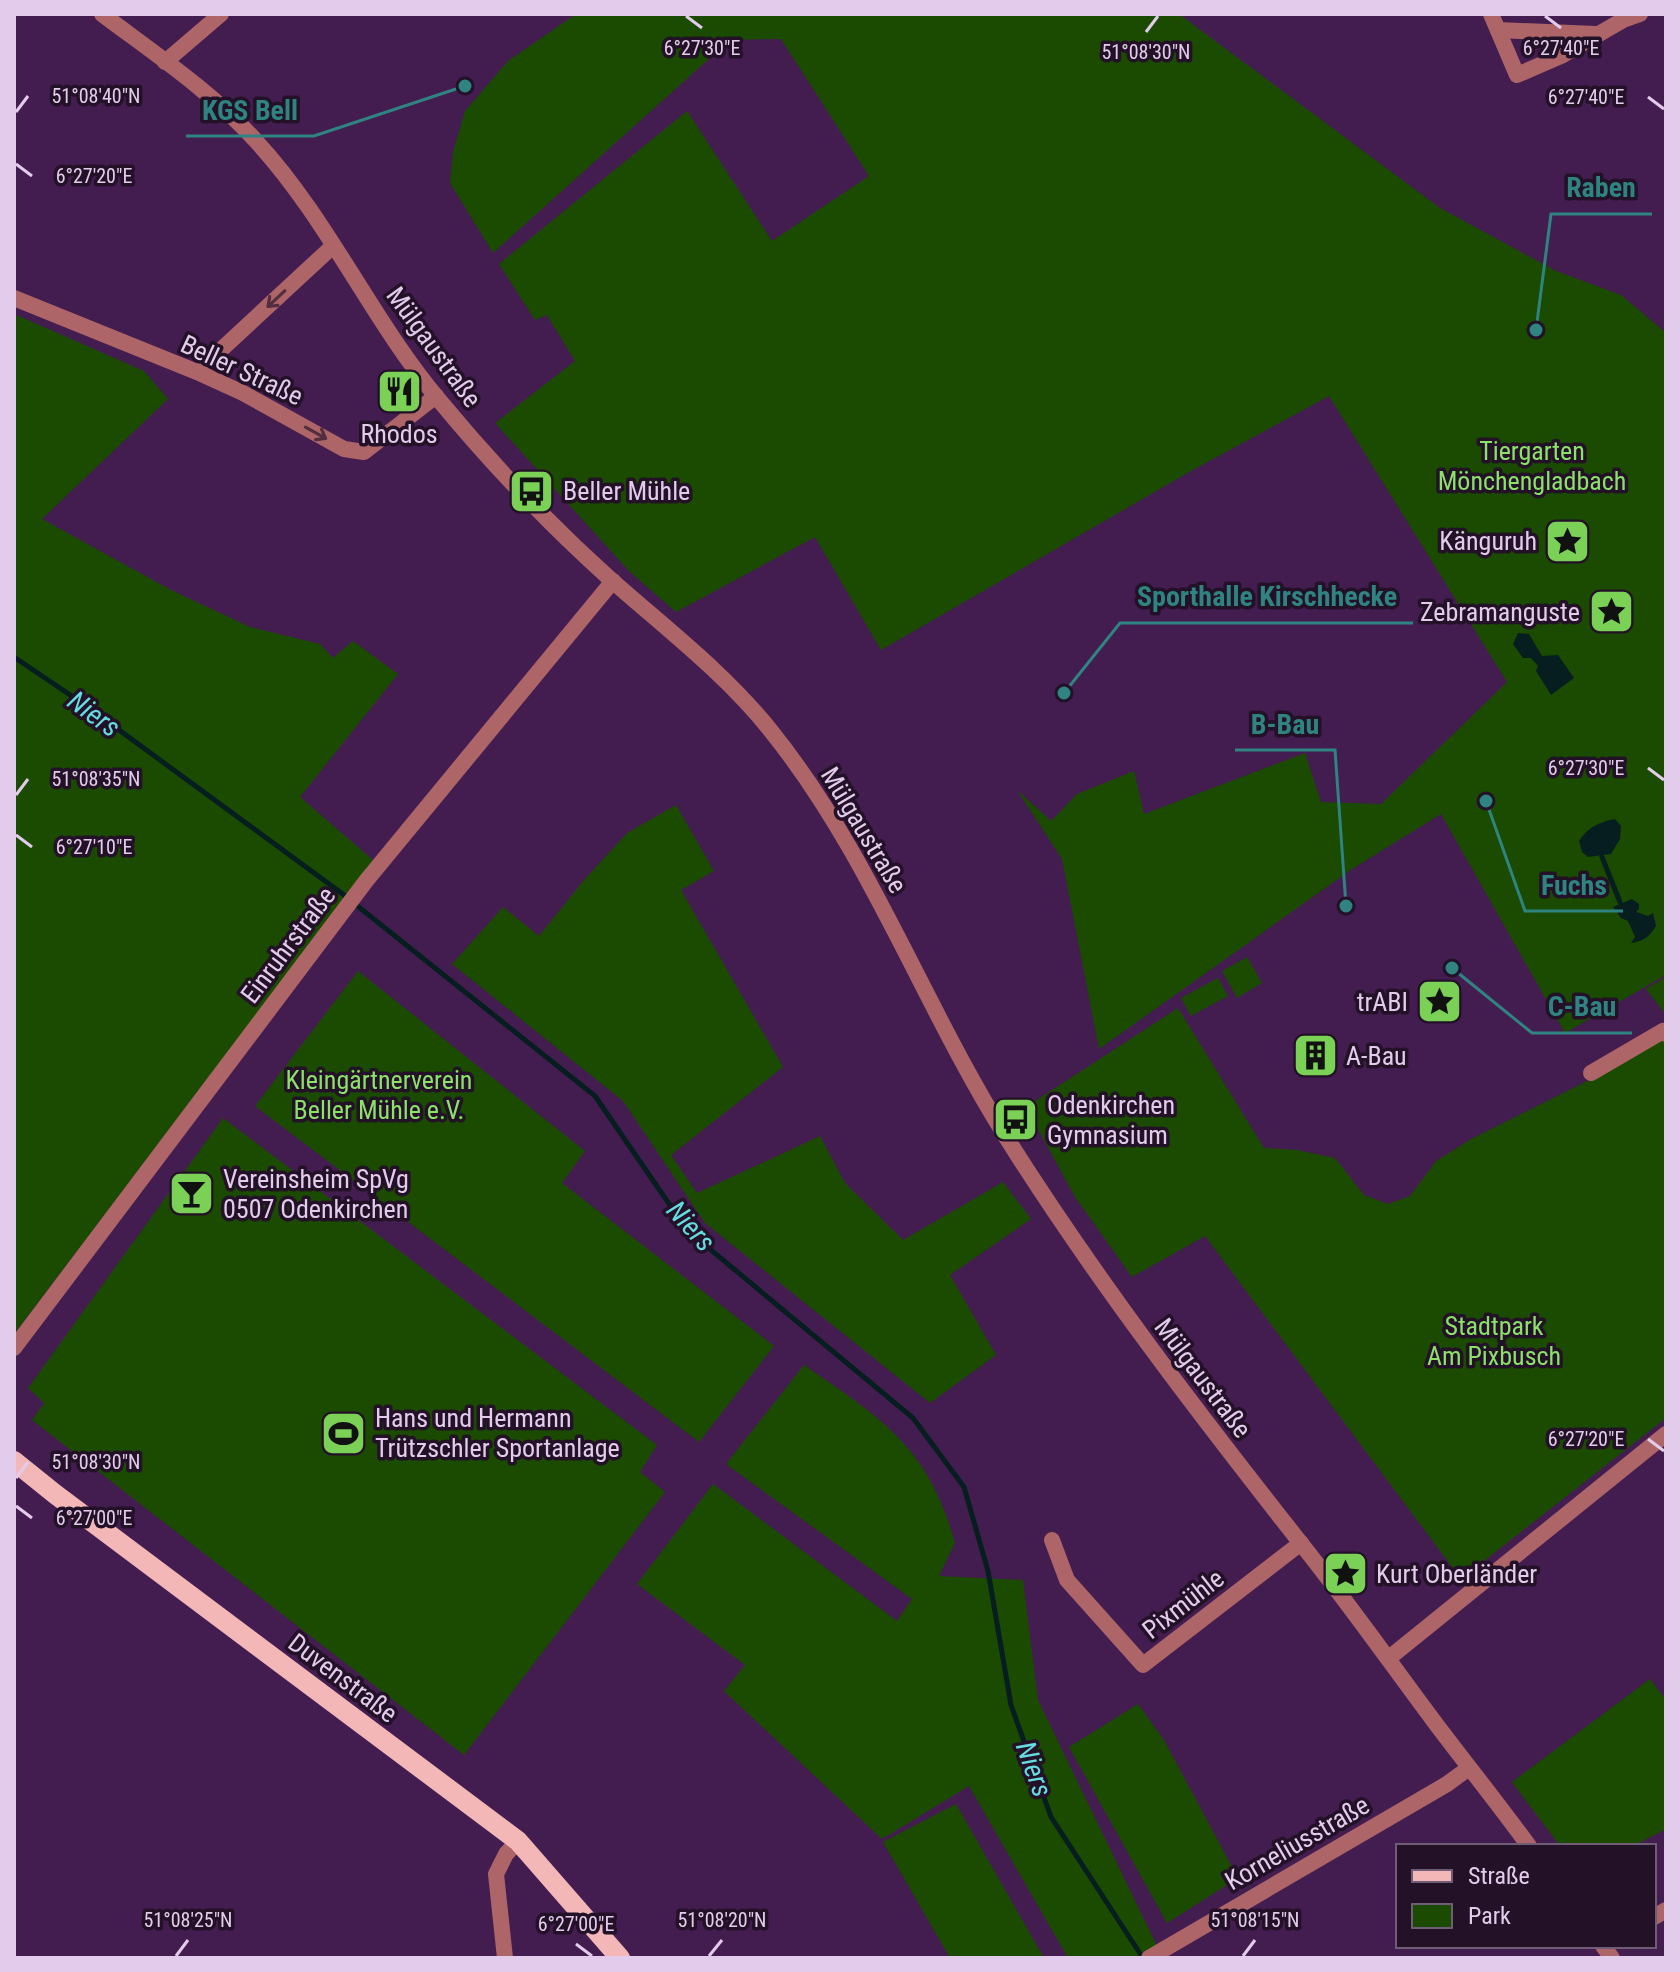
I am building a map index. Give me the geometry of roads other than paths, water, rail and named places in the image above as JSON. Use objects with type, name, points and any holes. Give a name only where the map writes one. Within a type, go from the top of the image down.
[{"type":"main road","name":"Duvenstraße","points":[[14,1461],[518,1841],[620,1958]]},
{"type":"street","name":"Mülgaustraße","points":[[102,14],[165,62],[255,139],[300,196],[436,396],[527,499],[716,673],[768,727],[837,829],[885,910],[947,1034],[1011,1145],[1188,1400],[1389,1658],[1527,1844]]},
{"type":"street","points":[[165,62],[221,14]]},
{"type":"street","points":[[1494,22],[1517,75],[1561,56],[1623,17],[1640,14]]},
{"type":"street","points":[[1494,22],[1598,34]]},
{"type":"street","points":[[197,372],[333,246]]},
{"type":"street","name":"Beller Straße","points":[[14,298],[243,393],[344,449],[364,452],[436,396]]},
{"type":"street","name":"Einruhrstraße","points":[[14,1348],[362,886],[613,581]]},
{"type":"street","points":[[1591,1073],[1663,1031],[1666,1034]]},
{"type":"street","points":[[1389,1658],[1666,1434]]},
{"type":"street","name":"Pixmühle","points":[[1052,1540],[1067,1580],[1143,1665],[1301,1543]]},
{"type":"street","name":"Korneliusstraße","points":[[1152,1956],[1447,1784],[1469,1768]]},
{"type":"street","points":[[505,1958],[496,1874],[506,1854],[518,1841]]},
{"type":"waterway","name":"Niers","points":[[14,657],[85,705],[340,892],[595,1096],[687,1230],[913,1418],[964,1487],[988,1571],[1011,1705],[1051,1817],[1143,1958]]},
{"type":"waterway","points":[[1602,857],[1620,902]]},
{"type":"place","name":"KGS Bell","points":[[465,86]]},
{"type":"place","name":"Raben","points":[[1536,330]]},
{"type":"place","name":"Rhodos","points":[[399,391]]},
{"type":"place","name":"Beller Mühle","points":[[532,491]]},
{"type":"place","name":"Känguruh","points":[[1568,541]]},
{"type":"place","name":"Zebramanguste","points":[[1611,612]]},
{"type":"place","name":"Sporthalle Kirschhecke","points":[[1064,693]]},
{"type":"place","name":"Fuchs","points":[[1486,801]]},
{"type":"place","name":"B-Bau","points":[[1346,906]]},
{"type":"place","name":"C-Bau","points":[[1452,968]]},
{"type":"place","name":"trABI","points":[[1439,1002]]},
{"type":"place","name":"A-Bau","points":[[1315,1056]]},
{"type":"place","name":"Odenkirchen Gymnasium","points":[[1016,1120]]},
{"type":"place","name":"Vereinsheim SpVg 0507 Odenkirchen","points":[[192,1194]]},
{"type":"place","name":"Hans und Hermann Trützschler Sportanlage","points":[[344,1433]]},
{"type":"place","name":"Kurt Oberländer","points":[[1345,1574]]},
{"type":"park label","name":"Tiergarten Mönchengladbach","points":[[1532,466]]},
{"type":"park label","name":"Kleingärtnerverein Beller Mühle e.V.","points":[[379,1095]]},
{"type":"park label","name":"Stadtpark Am Pixbusch","points":[[1494,1341]]}]
